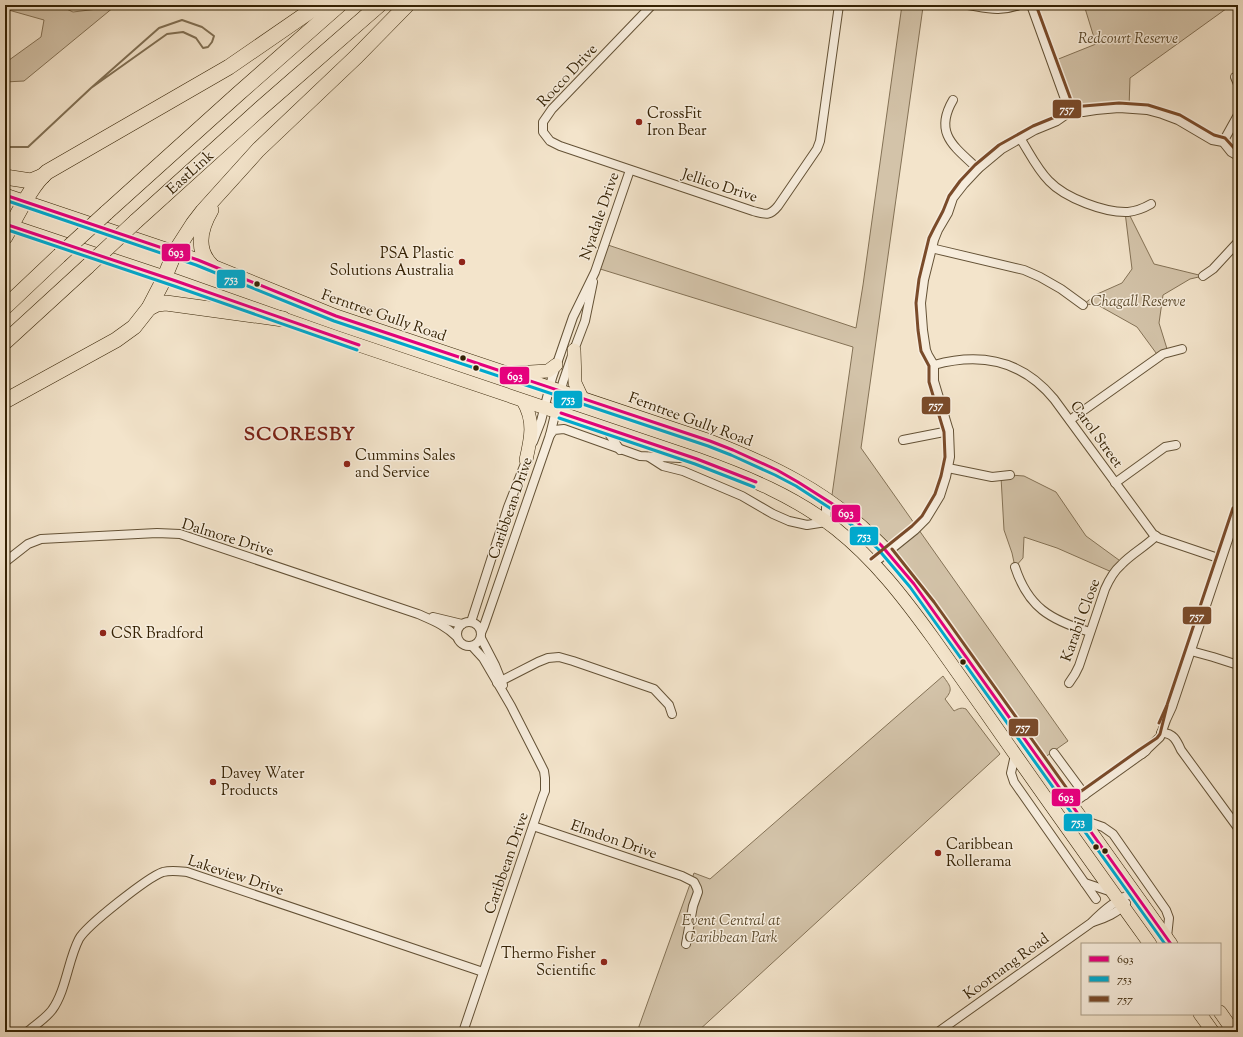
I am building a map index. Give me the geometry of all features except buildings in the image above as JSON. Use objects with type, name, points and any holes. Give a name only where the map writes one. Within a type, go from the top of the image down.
[{"type":"highway","points":[[7,229],[34,187],[43,176],[52,169],[229,67],[319,5]]},
{"type":"highway","name":"EastLink","points":[[5,307],[232,99],[340,5]]},
{"type":"highway","name":"EastLink","points":[[5,342],[135,222],[379,5]]},
{"type":"highway","points":[[5,401],[116,340],[134,327],[149,308],[163,282],[175,252],[193,224],[207,206],[258,150],[357,56],[407,5]]},
{"type":"highway","points":[[5,178],[31,181],[43,176]]},
{"type":"highway","points":[[211,265],[201,251],[202,230],[208,214],[226,185]]},
{"type":"highway","points":[[149,308],[157,304],[166,303],[283,319]]},
{"type":"main road","name":"Ferntree Gully Road","points":[[5,195],[211,265],[336,316],[555,390],[615,408],[738,452],[788,476],[826,498],[863,527],[888,552],[905,572],[1169,941]]},
{"type":"main road","points":[[7,229],[165,277],[283,319],[697,459],[755,481],[794,500],[854,544],[874,563],[907,602],[1149,943]]},
{"type":"main road","points":[[574,350],[575,383],[582,398]]},
{"type":"main road","points":[[504,373],[548,372],[556,365]]},
{"type":"main road","points":[[523,401],[530,414],[531,422],[531,438],[526,460]]},
{"type":"main road","points":[[1221,1013],[1233,1030]]},
{"type":"main road","points":[[1201,1015],[1213,1032]]},
{"type":"street","name":"Rocco Drive","points":[[630,170],[554,144],[543,132],[543,122],[552,109],[652,5]]},
{"type":"street","name":"Jellico Drive","points":[[630,170],[753,211],[771,214],[783,200],[820,140],[839,5]]},
{"type":"street","points":[[968,5],[1007,9],[1019,5]]},
{"type":"street","points":[[1031,5],[1070,113]]},
{"type":"street","points":[[953,100],[947,109],[944,121],[947,135],[955,146],[978,169]]},
{"type":"street","points":[[874,563],[915,530],[930,514],[942,490],[948,468],[950,448],[949,430],[934,381],[934,365],[926,350],[921,302],[931,248],[938,230],[948,212],[953,198],[978,169],[996,154],[1020,138],[1041,127],[1057,121],[1070,113],[1114,108],[1147,110],[1178,120],[1212,140],[1223,142],[1231,152],[1238,156]]},
{"type":"street","points":[[1223,142],[1238,116]]},
{"type":"street","points":[[1020,138],[1044,176],[1055,187],[1068,195],[1100,208],[1121,212],[1138,210],[1151,204]]},
{"type":"street","name":"Nyadale Drive","points":[[555,390],[556,365],[573,317],[595,272],[630,170]]},
{"type":"street","points":[[1203,276],[1213,269],[1238,242]]},
{"type":"street","points":[[931,248],[1024,270],[1061,289],[1083,305]]},
{"type":"street","name":"Nyadale Drive","points":[[550,409],[555,390],[574,350],[585,321],[595,272]]},
{"type":"street","points":[[1070,420],[1163,354],[1182,349]]},
{"type":"street","name":"Carol Street","points":[[934,365],[962,359],[979,359],[995,361],[1016,368],[1029,375],[1045,388],[1054,399],[1151,532],[1156,536],[1222,559]]},
{"type":"street","name":"Caribbean Drive","points":[[499,682],[495,665],[481,636],[550,435],[550,409],[555,390]]},
{"type":"street","name":"Caribbean Drive","points":[[471,622],[508,507],[541,421],[550,409]]},
{"type":"street","points":[[605,428],[620,450]]},
{"type":"street","points":[[550,435],[554,430],[564,429],[640,456],[697,459]]},
{"type":"street","points":[[903,440],[949,430]]},
{"type":"street","points":[[1115,483],[1165,447],[1176,445]]},
{"type":"street","points":[[649,457],[662,466],[683,471],[742,496],[773,514],[789,521],[807,525],[826,522],[826,498]]},
{"type":"street","points":[[948,468],[992,477],[1010,475]]},
{"type":"street","points":[[1072,804],[1142,754],[1164,734],[1166,720],[1172,707],[1238,510]]},
{"type":"street","name":"Dalmore Drive","points":[[5,562],[28,544],[41,539],[172,533],[187,536],[418,614],[444,626],[457,637]]},
{"type":"street","name":"Karabil Close","points":[[1069,683],[1077,670],[1105,589],[1114,573],[1123,563],[1156,536]]},
{"type":"street","points":[[1014,567],[1023,587],[1042,611],[1051,617],[1090,632]]},
{"type":"street","name":"Dalmore Drive","points":[[418,614],[462,624]]},
{"type":"street","points":[[465,622],[471,622],[478,626],[481,636],[476,644],[472,646],[461,644],[457,637],[457,630],[465,622]]},
{"type":"street","name":"Caribbean Drive","points":[[464,1032],[545,791],[544,771],[540,761],[499,682],[483,658],[472,646]]},
{"type":"street","points":[[1191,649],[1238,665]]},
{"type":"street","points":[[499,682],[543,660],[553,657],[564,658],[654,689],[669,704],[672,714]]},
{"type":"street","points":[[1164,734],[1182,750],[1238,828]]},
{"type":"street","points":[[1054,753],[1084,795]]},
{"type":"street","points":[[1015,755],[1011,773],[1014,782],[1096,899]]},
{"type":"street","points":[[1083,820],[1103,827],[1113,834],[1166,910],[1169,918],[1169,941]]},
{"type":"street","name":"Elmdon Drive","points":[[533,826],[687,878],[694,882],[698,892],[693,906],[686,944]]},
{"type":"street","name":"Lakeview Drive","points":[[27,1032],[49,1014],[54,1007],[59,998],[82,934],[152,877],[174,870],[187,872],[484,972]]},
{"type":"street","points":[[1084,882],[1118,899]]},
{"type":"street","name":"Koornang Road","points":[[938,1032],[1090,923],[1109,916],[1118,899],[1134,892]]},
{"type":"green space","points":[[5,5],[23,5],[26,7],[37,5],[58,5],[73,12],[114,7],[24,81],[5,82],[5,63],[41,37],[44,20],[5,9]]},
{"type":"green space","points":[[902,5],[950,5],[942,9],[923,7],[861,448],[1068,741],[1041,760],[930,605],[831,502],[853,347],[597,268],[605,244],[856,328]]},
{"type":"green space","name":"Redcourt Reserve","points":[[1084,5],[1230,6],[1130,78],[1129,108],[1073,112],[1051,62],[1096,44]]},
{"type":"green space","name":"Chagall Reserve","points":[[1125,212],[1128,212],[1154,264],[1203,276],[1190,279],[1163,295],[1159,323],[1168,352],[1159,357],[1137,327],[1096,304],[1083,305],[1095,295],[1122,283],[1132,269]]},
{"type":"green space","points":[[1010,475],[1024,476],[1056,492],[1086,536],[1123,563],[1114,573],[1057,548],[1024,537],[1023,558],[1015,567],[1004,530],[1001,477]]},
{"type":"green space","name":"Event Central at Caribbean Park","points":[[943,676],[948,682],[950,688],[948,696],[945,699],[954,711],[961,708],[966,709],[1000,754],[697,1032],[637,1032],[694,873],[710,879]]},
{"type":"waterway","points":[[5,147],[28,147],[91,88],[159,28],[182,20],[202,27],[214,36],[208,47],[203,48],[196,38],[183,32],[167,34],[91,88]]},
{"type":"transit line","name":"757","points":[[1036,5],[1075,111]]},
{"type":"transit line","name":"757","points":[[871,559],[922,516],[935,494],[941,476],[945,457],[944,432],[929,382],[929,366],[921,351],[916,303],[919,279],[929,238],[949,196],[960,181],[975,165],[999,145],[1072,107],[1119,103],[1148,105],[1180,115],[1214,135],[1225,138],[1234,148],[1238,150]]},
{"type":"transit line","name":"693","points":[[5,195],[198,260],[336,316],[710,441],[777,470],[839,508],[858,523],[881,545],[914,584],[1170,943]]},
{"type":"transit line","name":"753","points":[[5,200],[196,265],[334,321],[708,446],[731,455],[796,486],[836,512],[854,527],[878,549],[910,587],[1164,943]]},
{"type":"transit line","name":"693","points":[[5,224],[176,281],[359,345]]},
{"type":"transit line","name":"753","points":[[5,229],[357,350]]},
{"type":"transit line","name":"693","points":[[561,413],[697,459],[756,482]]},
{"type":"transit line","name":"753","points":[[559,418],[695,464],[754,487]]},
{"type":"transit line","name":"757","points":[[1159,723],[1167,705],[1233,508]]},
{"type":"transit line","name":"757","points":[[892,549],[934,602],[1073,797],[1157,738],[1160,734],[1167,706]]},
{"type":"place","name":"CrossFit Iron Bear","points":[[639,122]]},
{"type":"place","name":"PSA Plastic Solutions Australia","points":[[462,262]]},
{"type":"place","name":"Cummins Sales and Service","points":[[347,464]]},
{"type":"place","name":"CSR Bradford","points":[[103,633]]},
{"type":"place","name":"Davey Water Products","points":[[213,782]]},
{"type":"place","name":"Caribbean Rollerama","points":[[938,853]]},
{"type":"place","name":"Thermo Fisher Scientific","points":[[604,962]]},
{"type":"district","name":"SCORESBY","points":[[300,433]]}]
